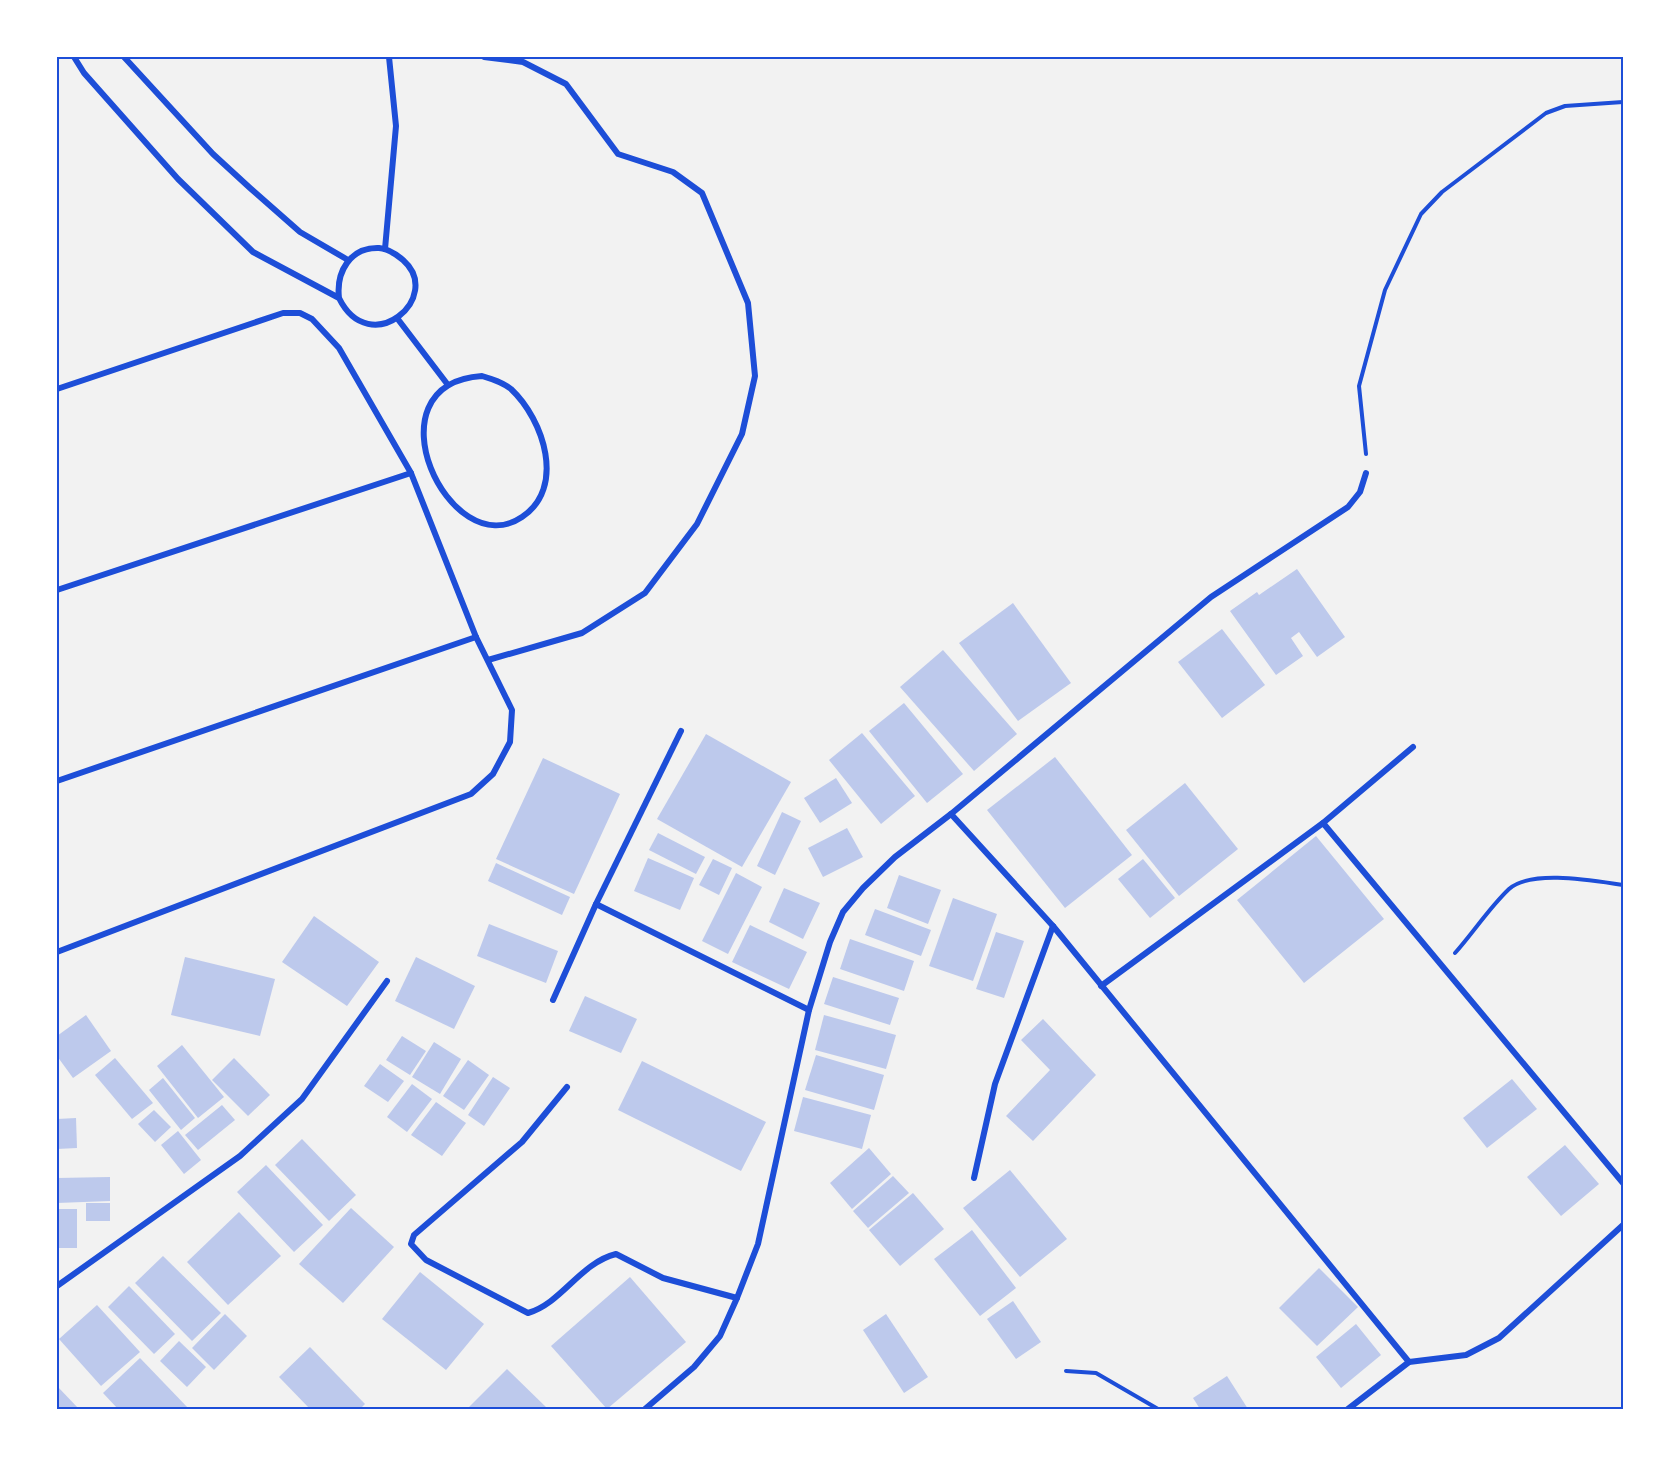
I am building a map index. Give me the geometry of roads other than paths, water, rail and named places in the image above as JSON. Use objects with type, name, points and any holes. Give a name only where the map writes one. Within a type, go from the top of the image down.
[{"type":"street","points":[[74,57],[84,73],[178,179],[253,252],[339,298]]},
{"type":"street","points":[[124,57],[213,154],[300,232],[348,260]]},
{"type":"street","points":[[385,249],[396,126],[389,57]]},
{"type":"street","points":[[484,57],[523,62],[566,84],[618,154],[673,172],[702,193],[748,303],[755,376],[742,434],[697,524],[645,592],[582,633],[488,660]]},
{"type":"street","points":[[372,248],[385,249],[407,263],[413,275],[415,289],[412,302],[397,318],[381,325],[367,324],[355,318],[345,310],[339,298],[338,284],[341,272],[348,260],[358,252],[372,248]]},
{"type":"street","points":[[57,389],[283,313],[300,313],[312,320],[339,348],[411,473],[476,637],[512,710],[510,742],[493,774],[471,794],[57,952]]},
{"type":"street","points":[[397,318],[448,385]]},
{"type":"street","points":[[482,376],[496,380],[514,393],[531,416],[545,453],[548,471],[546,485],[532,511],[519,520],[490,525],[476,521],[452,503],[437,483],[425,448],[425,416],[431,402],[448,385],[466,377],[482,376]]},
{"type":"street","points":[[645,1409],[694,1367],[720,1336],[737,1298],[758,1244],[809,1010],[830,942],[843,912],[863,888],[895,857],[951,814],[1211,597],[1348,507],[1360,492],[1367,469]]},
{"type":"street","points":[[57,590],[411,473]]},
{"type":"street","points":[[57,781],[476,637]]},
{"type":"street","points":[[553,1000],[596,904],[681,731]]},
{"type":"street","points":[[1101,986],[1323,824],[1413,747]]},
{"type":"street","points":[[951,814],[1053,926],[1409,1362]]},
{"type":"street","points":[[1323,824],[1623,1183]]},
{"type":"street","points":[[596,904],[809,1010]]},
{"type":"street","points":[[974,1178],[995,1083],[1053,926]]},
{"type":"street","points":[[57,1286],[249,1148],[302,1099],[387,981]]},
{"type":"street","points":[[567,1087],[522,1142],[414,1235],[411,1244],[415,1250],[426,1260],[528,1313],[540,1308],[596,1262],[616,1254],[663,1278],[737,1298]]},
{"type":"street","points":[[1348,1409],[1409,1362],[1466,1355],[1499,1338],[1623,1225]]}]
